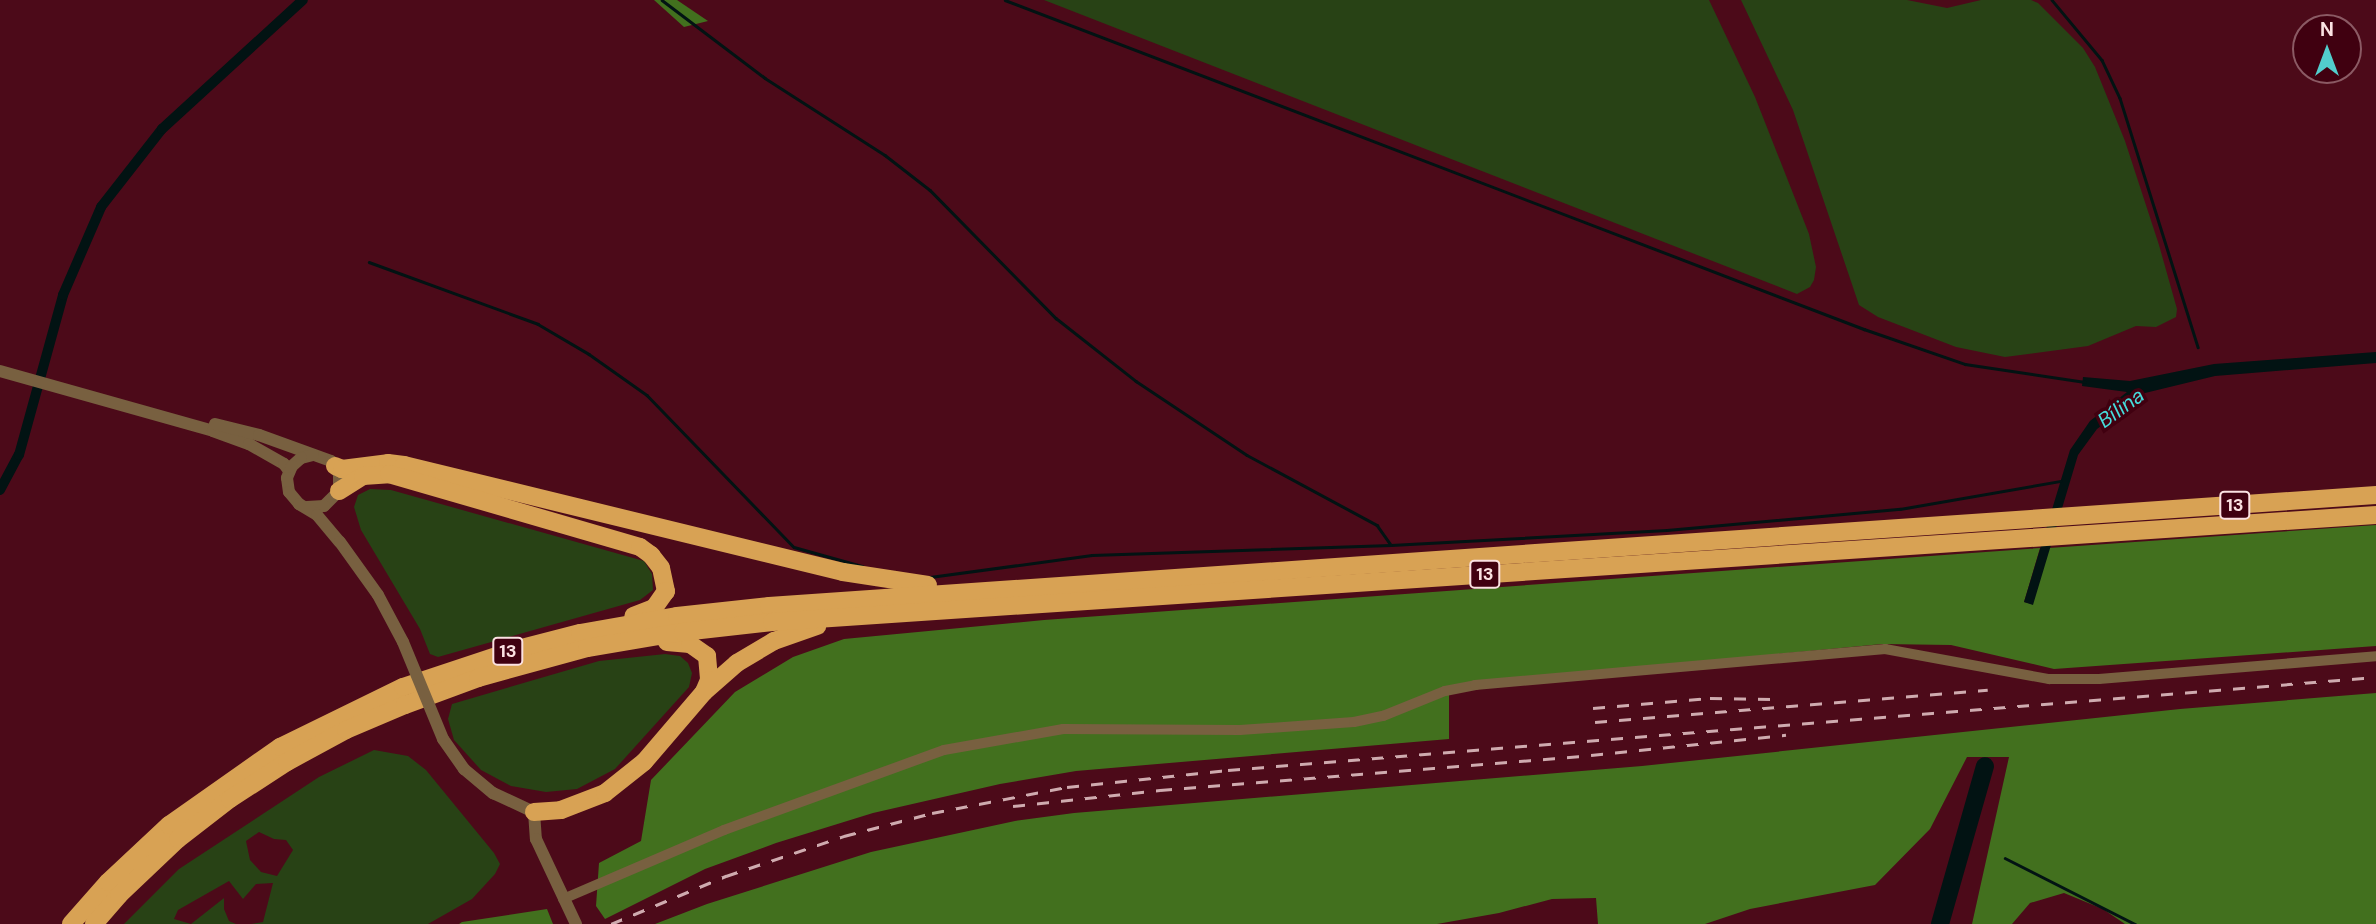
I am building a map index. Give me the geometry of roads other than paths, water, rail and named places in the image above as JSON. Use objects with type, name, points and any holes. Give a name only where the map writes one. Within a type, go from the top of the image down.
[{"type":"highway","points":[[335,466],[342,469],[388,463],[404,465],[830,569],[908,584],[1026,589]]},
{"type":"highway","points":[[334,497],[363,476],[388,474],[639,547],[651,555],[660,568],[666,591],[654,608],[583,640]]},
{"type":"highway","name":"13","points":[[94,924],[119,895],[178,839],[230,799],[287,762],[346,730],[405,705],[583,640],[677,616],[769,606],[2376,495]]},
{"type":"highway","name":"13","points":[[71,924],[108,881],[169,825],[280,747],[403,687],[514,650],[583,640],[857,616],[2376,515]]},
{"type":"highway","points":[[534,811],[561,810],[605,793],[644,762],[704,692],[737,663],[774,640],[857,616]]},
{"type":"highway","points":[[583,640],[690,643],[707,656],[709,680],[704,692]]},
{"type":"street","points":[[0,371],[129,406],[259,435],[325,457],[335,466],[341,482],[329,516],[340,542]]},
{"type":"street","points":[[129,406],[249,444],[284,464],[289,471],[289,492],[340,542],[378,595],[403,642],[443,739],[464,769],[493,793],[534,811],[536,839],[576,924]]},
{"type":"street","points":[[289,471],[296,462],[313,455]]},
{"type":"street","points":[[307,508],[319,508],[334,497]]},
{"type":"street","points":[[563,899],[724,830],[944,750],[1063,729],[1240,730],[1342,723],[1383,716],[1446,691],[1475,685],[1885,649],[2049,679],[2099,679],[2376,656]]},
{"type":"water","points":[[2376,352],[2376,363],[2215,376],[2145,393],[2097,429],[2078,455],[2033,605],[2024,602],[2070,450],[2090,421],[2127,392],[2082,386],[2083,377],[2130,381],[2214,364]]},
{"type":"waterway","points":[[0,490],[19,455],[63,295],[101,207],[162,129],[303,0]]},
{"type":"waterway","points":[[662,0],[765,78],[885,155],[930,190],[1056,318],[1136,381],[1247,455],[1377,525],[1391,545],[1667,530],[1900,509],[2061,481]]},
{"type":"waterway","points":[[1005,0],[1864,329],[1965,364],[2085,382]]},
{"type":"waterway","points":[[2052,0],[2102,60],[2120,98],[2198,347]]},
{"type":"waterway","points":[[369,262],[538,324],[589,354],[647,395],[794,547],[862,566]]},
{"type":"waterway","points":[[930,577],[1092,555],[1391,545]]},
{"type":"waterway","name":"Bílina","points":[[1940,924],[1985,766]]},
{"type":"waterway","points":[[2005,858],[2135,924]]},
{"type":"railway","points":[[611,924],[726,876],[844,836],[932,813],[1067,787],[1228,770],[2376,677]]},
{"type":"railway","points":[[1595,722],[1988,690]]},
{"type":"railway","points":[[1593,708],[1710,698],[1772,699]]},
{"type":"railway","points":[[1013,806],[1160,790],[1591,755],[1786,735]]}]
